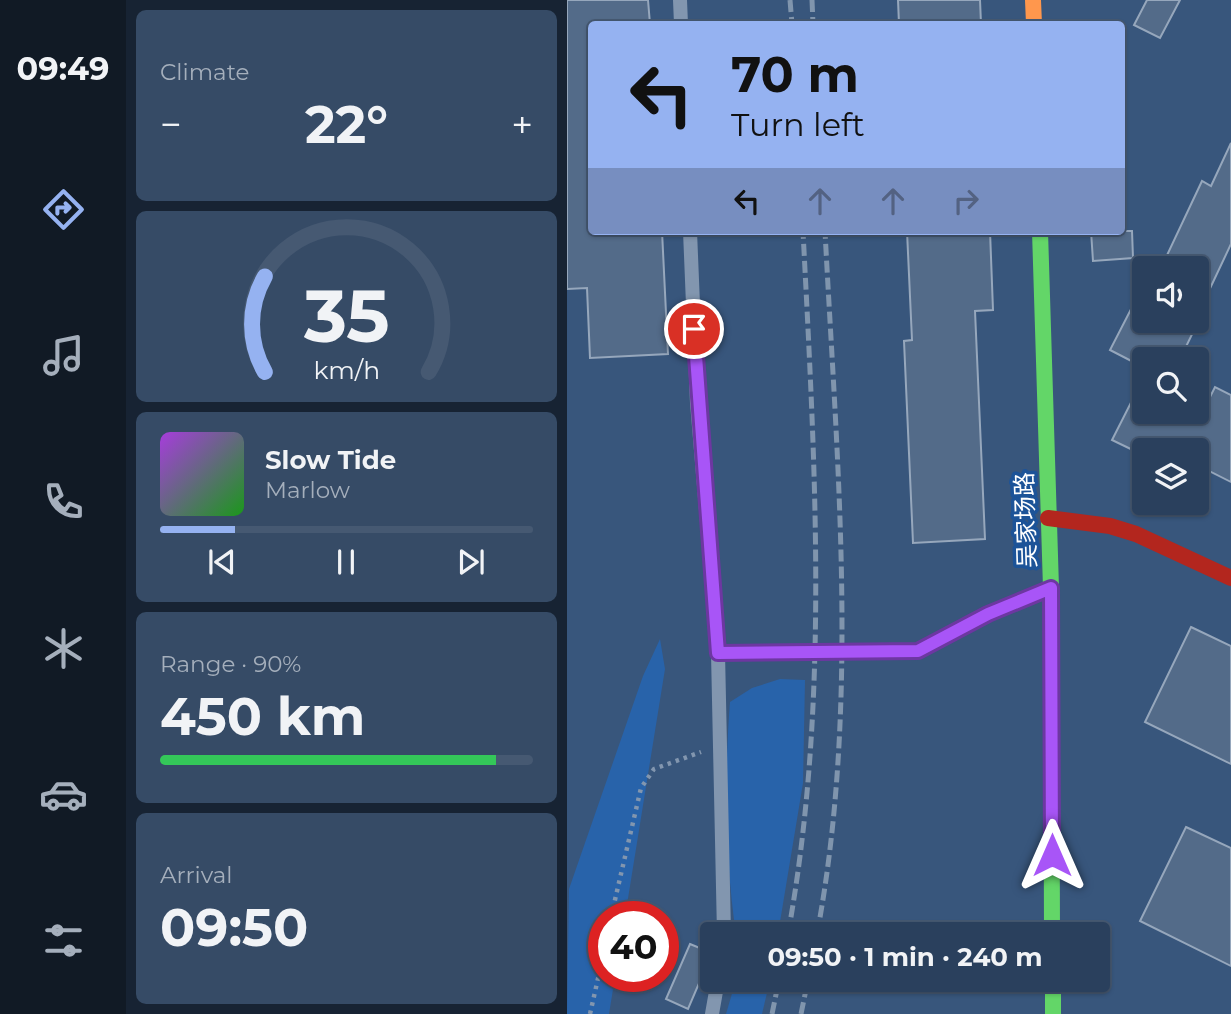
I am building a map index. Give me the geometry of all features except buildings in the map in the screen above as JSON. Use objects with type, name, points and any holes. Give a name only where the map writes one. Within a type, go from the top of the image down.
[{"type":"street","points":[[1034,0],[1034,21]]},
{"type":"street","name":"吴家场路","points":[[1040,235],[1051,588],[1052,922]]},
{"type":"street","points":[[1048,518],[1110,526],[1136,534],[1231,578]]},
{"type":"street","points":[[1052,992],[1053,1014]]},
{"type":"lane","points":[[680,0],[681,21]]},
{"type":"lane","points":[[690,235],[697,403],[718,653],[724,922]]},
{"type":"lane","points":[[718,653],[918,651],[988,614],[1051,588]]},
{"type":"lane","points":[[712,1014],[716,992]]},
{"type":"path","points":[[615,901],[641,788],[654,769],[721,744]]},
{"type":"path","points":[[590,1014],[595,992]]},
{"type":"shaded area","points":[[660,639],[665,669],[628,901],[588,901],[588,992],[613,992],[609,1014],[567,1014],[569,889],[643,676]]},
{"type":"shaded area","points":[[780,679],[805,680],[803,783],[780,922],[735,922],[727,819],[730,702],[752,688]]},
{"type":"shaded area","points":[[732,992],[767,992],[762,1014],[726,1014]]},
{"type":"railway","points":[[790,0],[792,21]]},
{"type":"railway","points":[[812,0],[813,21]]},
{"type":"railway","points":[[790,922],[810,759],[816,584],[812,407],[803,235]]},
{"type":"railway","points":[[819,922],[830,848],[842,672],[839,495],[825,235]]},
{"type":"railway","points":[[772,1014],[777,992]]},
{"type":"railway","points":[[801,1014],[806,992]]},
{"type":"traffic: fast","points":[[1040,235],[1051,588],[1052,922]]},
{"type":"traffic: fast","points":[[1053,992],[1053,1014]]},
{"type":"traffic: slow","points":[[1033,0],[1034,21]]},
{"type":"traffic: jam","points":[[1048,518],[1110,526],[1136,534],[1231,578]]},
{"type":"route","points":[[694,329],[697,403],[718,653],[918,651],[988,614],[1051,588],[1052,855]]}]
